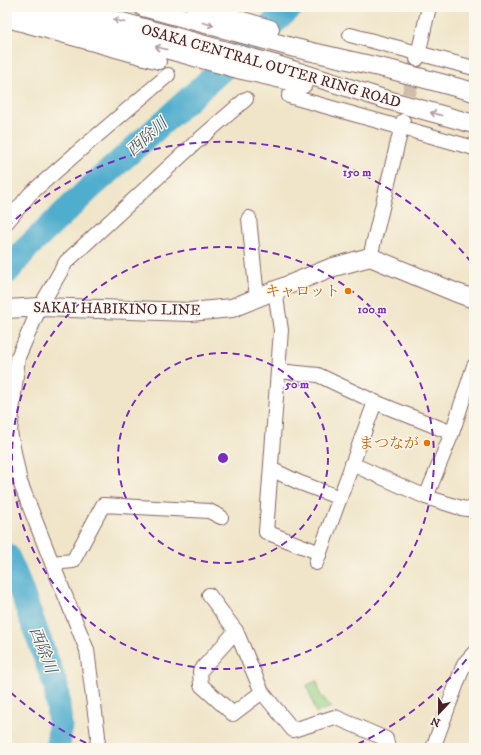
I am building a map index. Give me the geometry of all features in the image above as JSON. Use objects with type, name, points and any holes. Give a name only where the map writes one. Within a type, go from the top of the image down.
[{"type":"main road","points":[[14,7],[204,52]]},
{"type":"main road","name":"OSAKA CENTRAL OUTER RING ROAD","points":[[68,7],[204,52],[272,70],[307,85],[384,99],[474,124]]},
{"type":"main road","name":"OSAKA CENTRAL OUTER RING ROAD","points":[[143,7],[233,25],[474,92]]},
{"type":"main road","points":[[195,7],[233,25]]},
{"type":"main road","points":[[370,257],[474,299]]},
{"type":"main road","name":"SAKAI HABIKINO LINE","points":[[7,309],[36,307],[190,312],[232,308],[330,268],[370,257]]},
{"type":"street","points":[[418,56],[429,7]]},
{"type":"street","points":[[7,20],[156,61],[153,63],[161,66],[166,76],[30,194],[7,222]]},
{"type":"street","points":[[350,35],[418,56],[474,68]]},
{"type":"street","points":[[289,96],[402,124],[474,148]]},
{"type":"street","points":[[97,748],[98,736],[87,650],[20,482],[10,432],[18,357],[36,307],[66,262],[194,144],[246,99]]},
{"type":"street","points":[[370,257],[402,124]]},
{"type":"street","points":[[249,218],[257,298]]},
{"type":"street","points":[[275,291],[281,330],[266,532],[318,558],[375,402]]},
{"type":"street","points":[[426,497],[452,433],[474,366]]},
{"type":"street","points":[[278,371],[318,375],[375,402],[452,433]]},
{"type":"street","points":[[352,464],[426,497],[460,508],[474,510]]},
{"type":"street","points":[[271,469],[298,482],[340,498]]},
{"type":"street","points":[[52,563],[72,561],[103,505],[209,511],[221,517]]},
{"type":"street","points":[[209,595],[236,631],[262,692],[293,730],[335,716],[386,739],[388,748]]},
{"type":"street","points":[[236,631],[200,671],[201,685],[233,714],[262,692]]},
{"type":"street","points":[[433,748],[464,664],[474,653]]},
{"type":"green space","points":[[317,681],[320,694],[331,707],[316,713],[307,685]]},
{"type":"waterway","name":"西除川","points":[[7,272],[27,248],[88,190],[291,7]]},
{"type":"waterway","name":"西除川","points":[[7,556],[56,686],[60,725],[58,748]]},
{"type":"tunnel","points":[[123,32],[129,7]]},
{"type":"tunnel","points":[[404,115],[417,59]]},
{"type":"place","name":"キャロット","points":[[348,291]]},
{"type":"place","name":"まつなが","points":[[427,443]]}]
